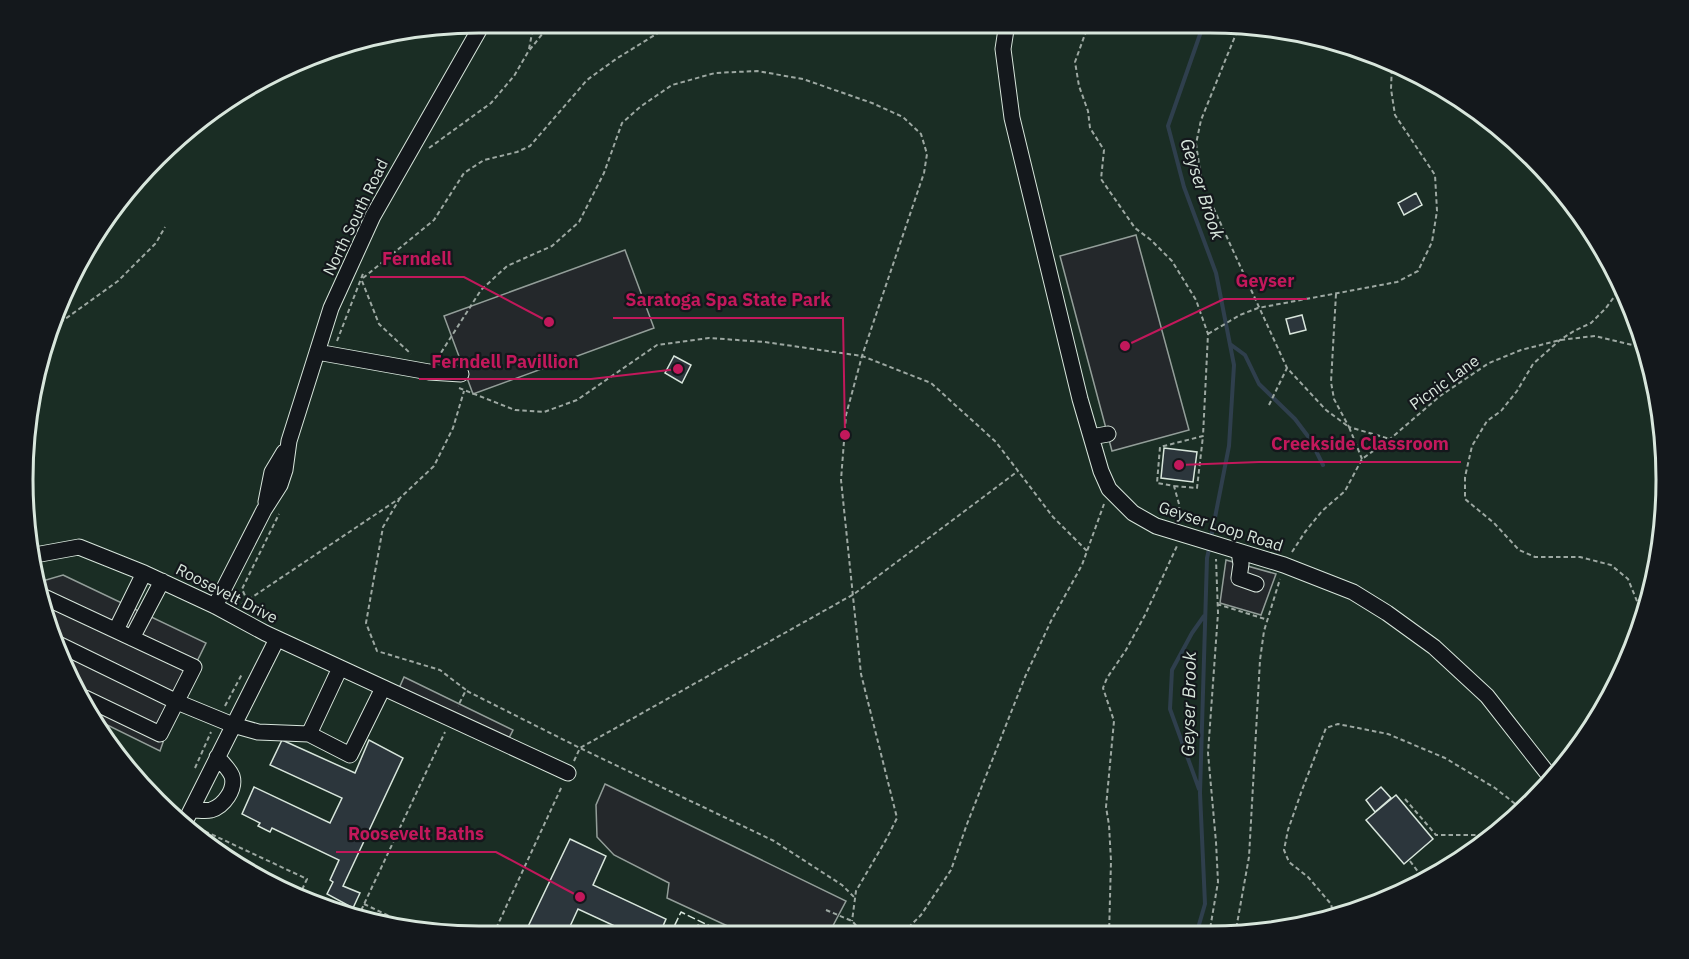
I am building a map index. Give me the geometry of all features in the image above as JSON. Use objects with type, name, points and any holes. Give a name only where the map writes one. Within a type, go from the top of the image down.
[{"type":"street","name":"North South Road","points":[[215,606],[264,510],[272,472],[289,441],[331,308],[380,202],[477,33]]},
{"type":"street","name":"Geyser Loop Road","points":[[1005,33],[1003,49],[1012,118],[1055,265],[1091,437],[1101,471],[1110,489],[1133,513],[1156,526],[1284,565],[1353,592],[1388,613],[1434,647],[1487,696],[1547,772]]},
{"type":"street","points":[[317,352],[429,372],[461,374]]},
{"type":"street","points":[[1091,437],[1108,434]]},
{"type":"street","name":"Roosevelt Drive","points":[[40,554],[80,547],[162,581],[277,639],[188,818]]},
{"type":"street","points":[[1239,552],[1241,564],[1239,578],[1256,584]]},
{"type":"street","points":[[116,630],[144,573]]},
{"type":"street","points":[[132,638],[162,581]]},
{"type":"street","points":[[49,599],[194,667],[160,734],[92,701]]},
{"type":"street","points":[[277,639],[568,772]]},
{"type":"street","points":[[66,648],[177,702],[233,725],[258,732],[309,734],[350,755],[383,688]]},
{"type":"street","points":[[309,734],[340,668]]},
{"type":"street","points":[[188,818],[218,806],[229,795],[233,784],[231,774],[217,757]]},
{"type":"path","points":[[528,52],[532,33]]},
{"type":"path","points":[[422,154],[491,103],[514,76],[528,52],[543,33]]},
{"type":"path","points":[[412,356],[379,324],[362,279],[434,220],[464,173],[484,160],[517,152],[530,146],[587,80],[658,33]]},
{"type":"path","points":[[1085,33],[1075,62],[1079,86],[1088,111],[1090,128],[1104,150],[1101,179],[1135,228],[1172,261],[1196,300],[1208,334],[1203,436],[1197,488],[1157,483],[1160,447],[1203,436]]},
{"type":"path","points":[[1236,34],[1201,120],[1196,144],[1202,183],[1287,368],[1326,410],[1349,427],[1390,439]]},
{"type":"path","points":[[429,372],[481,290],[507,266],[552,246],[579,222],[604,173],[622,123],[640,107],[672,86],[715,73],[757,71],[803,79],[872,103],[903,117],[921,134],[927,154],[924,173],[862,356],[846,415],[841,480],[861,674],[897,818],[856,891],[852,921]]},
{"type":"path","points":[[1208,334],[1240,315],[1258,308],[1397,282],[1418,271],[1432,242],[1437,211],[1435,175],[1395,115],[1391,89],[1392,72]]},
{"type":"path","points":[[63,321],[118,281],[156,243],[165,227]]},
{"type":"path","points":[[1336,294],[1331,382],[1334,399],[1362,459]]},
{"type":"path","points":[[1616,295],[1591,323],[1574,330],[1533,364],[1501,411],[1487,421],[1472,446],[1466,477],[1465,500],[1494,523],[1519,550],[1535,557],[1580,557],[1611,565],[1628,579],[1638,603]]},
{"type":"path","name":"Picnic Lane","points":[[1237,925],[1249,856],[1260,660],[1268,620],[1284,565],[1311,525],[1322,511],[1345,491],[1362,459],[1390,439],[1440,396],[1490,363],[1521,350],[1560,340],[1595,336],[1635,346]]},
{"type":"path","points":[[215,606],[242,604],[400,498],[434,466],[453,428],[464,391],[515,410],[544,412],[577,400],[657,345],[709,338],[765,342],[862,356],[932,383],[996,442],[1053,517],[1087,551]]},
{"type":"path","points":[[1269,405],[1287,368]]},
{"type":"path","points":[[498,926],[580,748],[854,594],[1018,471]]},
{"type":"path","points":[[1109,926],[1111,861],[1106,807],[1114,721],[1103,688],[1145,615],[1172,554],[1184,536],[1174,486]]},
{"type":"path","points":[[909,926],[921,915],[951,870],[1025,677],[1051,621],[1082,564],[1110,489]]},
{"type":"path","points":[[400,498],[383,528],[366,623],[378,651],[440,670],[466,690],[580,748],[774,840],[842,885],[855,898]]},
{"type":"path","points":[[1211,926],[1218,882],[1208,753],[1217,604],[1216,559],[1219,546]]},
{"type":"path","points":[[1217,604],[1268,620]]},
{"type":"path","points":[[361,910],[466,690]]},
{"type":"path","points":[[1332,909],[1331,903],[1308,877],[1289,862],[1284,850],[1305,781],[1326,728],[1338,724],[1388,734],[1445,758],[1495,788],[1515,804]]},
{"type":"path","points":[[1405,799],[1436,835],[1480,835]]},
{"type":"path","points":[[190,819],[308,879],[303,889]]},
{"type":"path","points":[[1410,861],[1419,873]]},
{"type":"path","points":[[364,904],[390,917]]},
{"type":"path","points":[[826,910],[852,921],[857,926]]},
{"type":"path","points":[[697,926],[699,922]]},
{"type":"green space","points":[[450,34],[1239,34],[1325,48],[1380,67],[1433,93],[1458,108],[1504,144],[1545,185],[1564,208],[1581,231],[1610,282],[1641,364],[1655,450],[1656,480],[1652,538],[1641,595],[1632,623],[1610,677],[1596,703],[1581,728],[1545,774],[1504,815],[1458,851],[1407,880],[1380,892],[1325,911],[1268,922],[1210,926],[450,925],[364,911],[309,892],[256,866],[208,834],[185,815],[144,774],[108,728],[79,677],[67,650],[48,595],[34,509],[34,450],[48,364],[79,282],[108,231],[144,185],[185,144],[208,125],[256,93],[309,67],[364,48]]},
{"type":"shaded area","points":[[1136,235],[1189,430],[1112,451],[1060,256]]},
{"type":"shaded area","points":[[625,250],[654,328],[473,394],[444,316]]},
{"type":"shaded area","points":[[1226,560],[1276,574],[1261,615],[1220,603]]},
{"type":"shaded area","points":[[63,575],[206,643],[177,702],[160,751],[106,724],[79,677],[67,650],[45,580]]},
{"type":"shaded area","points":[[404,677],[513,730],[505,746],[397,693]]},
{"type":"shaded area","points":[[605,784],[846,901],[833,926],[728,926],[667,898],[669,883],[614,855],[597,837],[596,805]]},
{"type":"building","points":[[1416,193],[1422,205],[1404,215],[1398,203]]},
{"type":"building","points":[[1302,315],[1306,330],[1290,334],[1286,319]]},
{"type":"building","points":[[674,356],[691,365],[682,383],[665,373]]},
{"type":"building","points":[[1164,448],[1197,452],[1193,482],[1161,478]]},
{"type":"building","points":[[282,740],[355,773],[369,740],[403,758],[343,886],[360,893],[353,908],[327,894],[333,882],[330,880],[339,860],[272,828],[270,832],[258,826],[260,823],[242,814],[254,787],[330,823],[342,798],[270,765]]},
{"type":"building","points":[[1381,787],[1391,798],[1375,812],[1366,800]]},
{"type":"building","points":[[1396,795],[1433,839],[1404,864],[1366,820]]},
{"type":"building","points":[[570,839],[606,856],[593,885],[666,919],[663,926],[615,926],[578,909],[570,926],[528,926]]},
{"type":"waterway","name":"Geyser Brook","points":[[1201,33],[1168,126],[1184,187],[1216,273],[1234,365],[1229,446],[1211,538]]},
{"type":"waterway","points":[[1230,344],[1245,355],[1259,384],[1295,419],[1310,439],[1323,465]]},
{"type":"waterway","name":"Geyser Brook","points":[[1199,926],[1205,904],[1200,793],[1207,558],[1210,545]]},
{"type":"waterway","name":"Geyser Brook","points":[[1199,789],[1170,709],[1172,670],[1204,616]]},
{"type":"fence","points":[[674,926],[681,912],[710,926]]},
{"type":"place","name":"Ferndell","points":[[549,322]]},
{"type":"place","name":"Geyser","points":[[1125,346]]},
{"type":"place","name":"Ferndell Pavillion","points":[[678,369]]},
{"type":"place","name":"Saratoga Spa State Park","points":[[845,435]]},
{"type":"place","name":"Creekside Classroom","points":[[1179,465]]},
{"type":"place","name":"Roosevelt Baths","points":[[580,897]]}]
